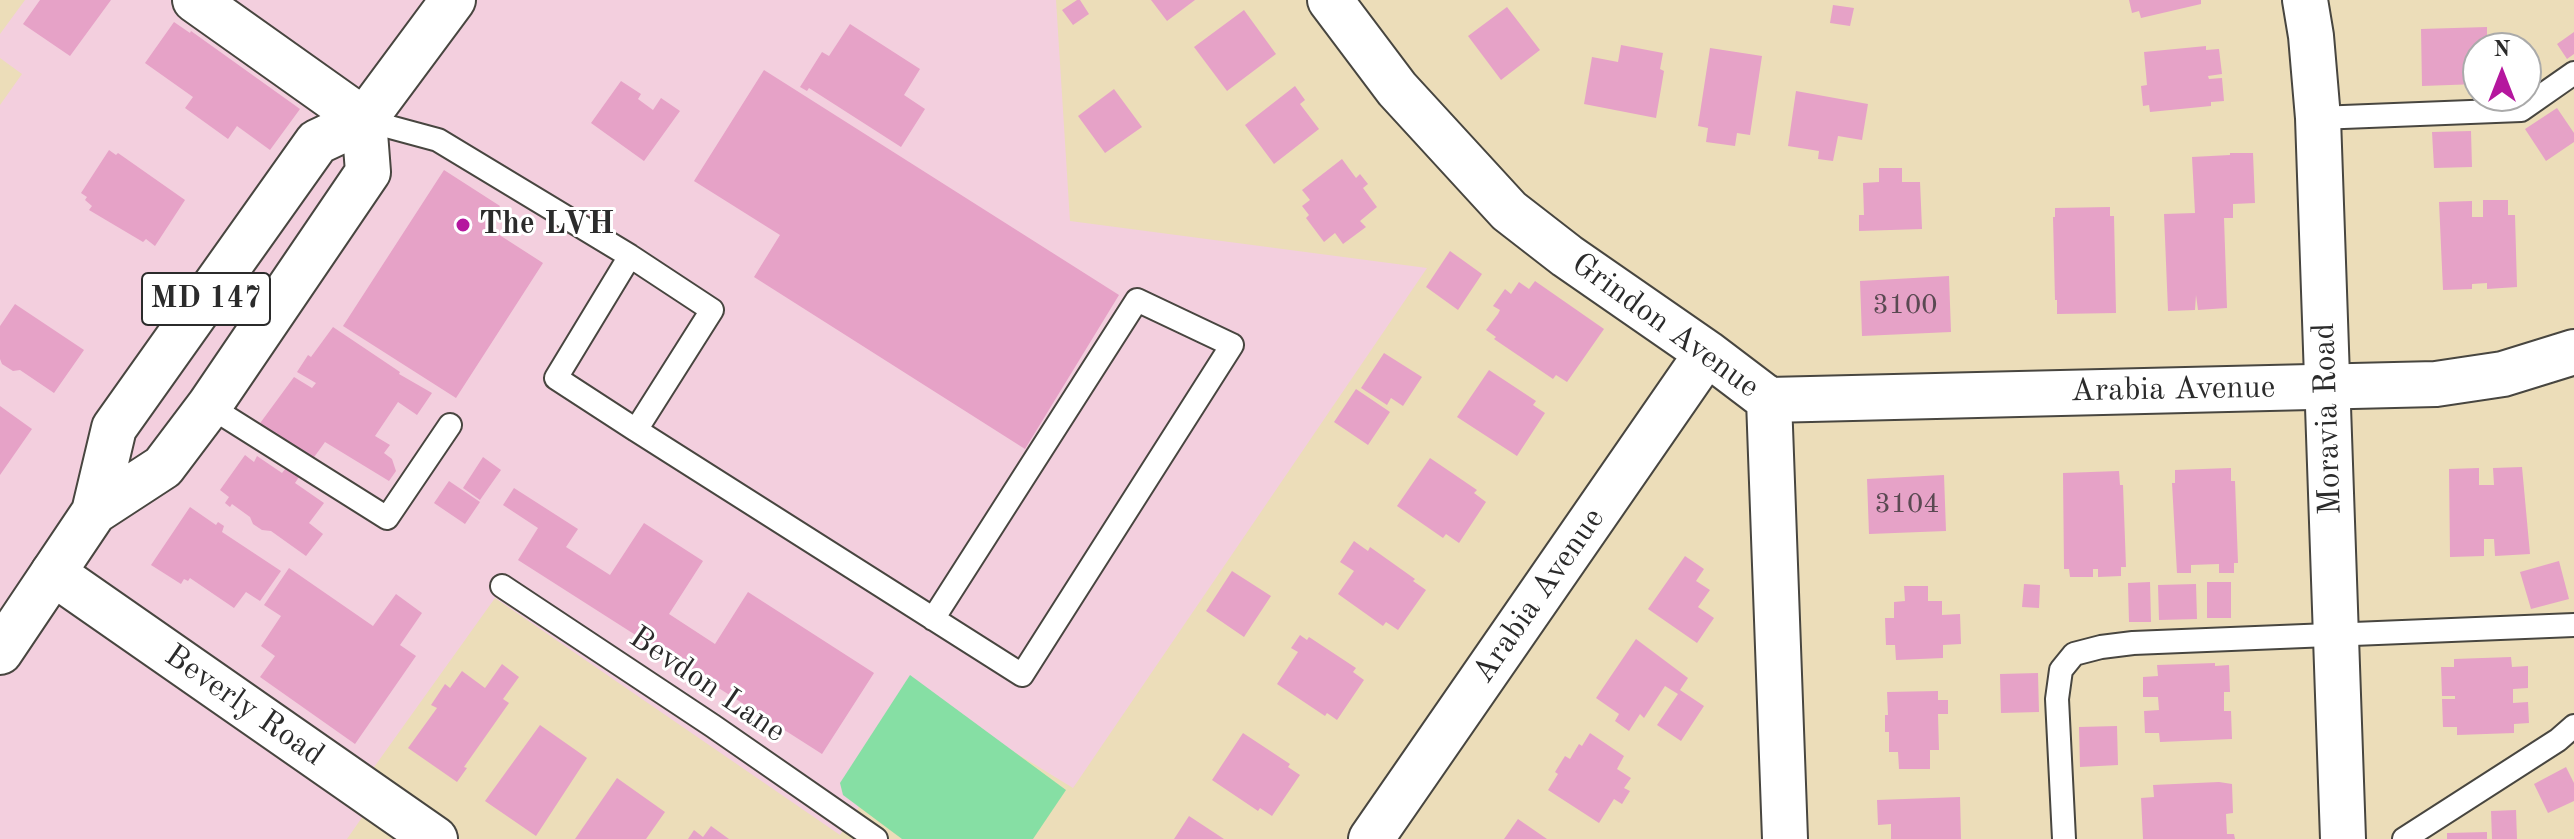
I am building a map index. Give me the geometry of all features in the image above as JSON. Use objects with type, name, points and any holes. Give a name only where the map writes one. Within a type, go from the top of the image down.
[{"type":"street","points":[[195,0],[364,120]]},
{"type":"street","name":"MD 147","points":[[0,652],[94,512],[114,428],[317,142],[364,120],[453,0]]},
{"type":"street","name":"Grindon Avenue","points":[[1330,0],[1397,89],[1509,211],[1769,400],[1785,839]]},
{"type":"street","name":"Moravia Road","points":[[2305,0],[2318,118],[2343,839]]},
{"type":"street","name":"MD 147","points":[[94,512],[163,467],[209,406],[368,172],[364,120]]},
{"type":"street","name":"Arabia Avenue","points":[[1769,400],[2436,384],[2503,374],[2574,352]]},
{"type":"street","name":"Arabia Avenue","points":[[1371,839],[1707,353]]},
{"type":"street","name":"Beverly Road","points":[[53,573],[435,839]]},
{"type":"lane","points":[[2318,118],[2521,110],[2574,73]]},
{"type":"lane","points":[[364,120],[438,140],[630,256],[712,310],[636,430]]},
{"type":"lane","points":[[630,256],[556,378],[636,430],[933,619],[1022,675],[1232,345],[1137,300],[933,619]]},
{"type":"lane","points":[[209,406],[387,518],[450,425]]},
{"type":"lane","name":"Bevdon Lane","points":[[502,586],[876,839]]},
{"type":"lane","points":[[2064,839],[2057,699],[2061,670],[2074,654],[2133,643],[2574,625]]},
{"type":"lane","points":[[2404,839],[2558,740],[2574,726]]},
{"type":"shaded area","points":[[25,0],[1056,0],[1070,221],[1427,268],[1073,788],[931,701],[840,835],[495,598],[357,791],[372,803],[347,839],[0,839],[0,105],[22,74],[0,58],[0,34]]},
{"type":"green space","points":[[910,675],[1066,790],[1033,839],[902,839],[843,795],[840,783]]},
{"type":"building","points":[[40,0],[111,0],[70,56],[23,24]]},
{"type":"building","points":[[1077,0],[1089,14],[1073,25],[1062,10]]},
{"type":"building","points":[[1151,0],[1195,0],[1167,21]]},
{"type":"building","points":[[2129,0],[2201,0],[2201,4],[2141,18],[2139,11],[2132,13]]},
{"type":"building","points":[[1833,5],[1854,8],[1850,26],[1830,23]]},
{"type":"building","points":[[1507,7],[1540,50],[1501,80],[1468,36]]},
{"type":"building","points":[[1244,10],[1276,54],[1227,91],[1194,47]]},
{"type":"building","points":[[174,22],[300,109],[270,150],[237,126],[228,139],[185,108],[193,97],[145,63]]},
{"type":"building","points":[[850,24],[920,69],[904,95],[925,109],[901,147],[809,88],[807,91],[800,87],[822,52],[829,56]]},
{"type":"building","points":[[2487,27],[2487,32],[2462,32],[2462,85],[2422,86],[2421,29]]},
{"type":"building","points":[[2574,32],[2574,54],[2567,59],[2557,44]]},
{"type":"building","points":[[1621,45],[1663,53],[1660,69],[1664,71],[1656,118],[1584,104],[1592,57],[1618,62]]},
{"type":"building","points":[[2206,46],[2206,50],[2219,49],[2222,74],[2208,76],[2209,79],[2222,78],[2224,101],[2211,102],[2211,106],[2150,112],[2149,105],[2143,106],[2141,86],[2147,85],[2144,52]]},
{"type":"building","points":[[1710,48],[1762,56],[1750,135],[1737,133],[1735,146],[1706,142],[1708,128],[1698,126]]},
{"type":"building","points":[[764,70],[1119,295],[1025,449],[754,277],[780,235],[694,181]]},
{"type":"building","points":[[621,81],[641,94],[638,99],[653,110],[661,98],[680,111],[644,161],[591,123]]},
{"type":"building","points":[[1295,86],[1305,100],[1300,104],[1319,129],[1274,164],[1245,125]]},
{"type":"building","points":[[1114,89],[1142,127],[1105,153],[1078,116]]},
{"type":"building","points":[[1796,91],[1868,104],[1862,140],[1838,136],[1833,161],[1818,159],[1819,151],[1788,146]]},
{"type":"building","points":[[2557,108],[2574,133],[2574,142],[2546,161],[2525,129]]},
{"type":"building","points":[[2471,131],[2472,167],[2434,168],[2432,132]]},
{"type":"building","points":[[109,150],[116,155],[118,153],[185,200],[155,246],[89,210],[92,206],[81,193]]},
{"type":"building","points":[[2253,153],[2255,203],[2233,204],[2233,218],[2224,218],[2227,308],[2198,310],[2196,295],[2195,310],[2168,311],[2164,214],[2195,213],[2192,157]]},
{"type":"building","points":[[1342,159],[1356,178],[1360,174],[1368,184],[1363,188],[1377,207],[1360,221],[1366,227],[1343,244],[1335,233],[1324,242],[1306,218],[1309,215],[1302,206],[1310,200],[1302,190]]},
{"type":"building","points":[[1879,168],[1902,168],[1902,182],[1920,182],[1922,229],[1859,231],[1859,215],[1864,215],[1863,183],[1879,182]]},
{"type":"building","points":[[444,170],[500,206],[487,227],[543,263],[456,398],[343,326]]},
{"type":"building","points":[[2483,200],[2508,200],[2508,215],[2515,215],[2517,287],[2487,289],[2487,283],[2472,284],[2472,289],[2443,290],[2439,202],[2472,201],[2472,217],[2483,217]]},
{"type":"building","points":[[2110,207],[2110,216],[2114,216],[2116,313],[2057,314],[2055,208]]},
{"type":"building","points":[[1450,251],[1482,274],[1458,310],[1426,287]]},
{"type":"building","points":[[1949,276],[1951,332],[1862,336],[1860,281]]},
{"type":"building","points":[[1535,281],[1604,329],[1567,382],[1556,375],[1553,379],[1494,339],[1496,337],[1486,330],[1500,310],[1493,306],[1505,289],[1511,294],[1519,282],[1529,289]]},
{"type":"building","points":[[15,304],[84,350],[54,393],[20,370],[13,371],[2,364],[0,326]]},
{"type":"building","points":[[333,327],[399,374],[432,393],[417,415],[398,402],[375,436],[390,445],[384,453],[392,459],[396,471],[389,481],[325,442],[312,460],[258,426],[294,377],[312,388],[316,383],[297,372]]},
{"type":"building","points":[[1384,353],[1422,377],[1403,406],[1391,398],[1387,405],[1361,388]]},
{"type":"building","points":[[1489,370],[1536,401],[1533,405],[1545,413],[1517,456],[1457,417]]},
{"type":"building","points":[[1356,389],[1390,412],[1368,445],[1334,422]]},
{"type":"building","points":[[0,406],[32,429],[0,475]]},
{"type":"building","points":[[245,455],[254,462],[257,456],[282,473],[286,468],[299,477],[295,483],[324,503],[309,523],[323,534],[306,556],[271,531],[253,524],[250,517],[232,504],[230,507],[225,503],[229,497],[220,490]]},
{"type":"building","points":[[483,457],[501,470],[480,500],[463,488]]},
{"type":"building","points":[[1430,458],[1477,490],[1474,493],[1486,502],[1459,543],[1446,534],[1443,538],[1397,506]]},
{"type":"building","points":[[2522,467],[2530,554],[2495,556],[2494,539],[2484,539],[2484,556],[2450,557],[2449,469],[2479,468],[2479,485],[2494,485],[2493,468]]},
{"type":"building","points":[[2231,468],[2231,481],[2235,481],[2238,563],[2234,563],[2234,573],[2219,573],[2219,564],[2191,565],[2191,573],[2177,573],[2172,483],[2175,483],[2175,470]]},
{"type":"building","points":[[2119,471],[2120,485],[2123,485],[2126,567],[2121,567],[2121,576],[2098,577],[2098,569],[2093,569],[2093,577],[2070,577],[2069,569],[2064,569],[2063,473]]},
{"type":"building","points":[[1944,475],[1946,531],[1869,534],[1867,479]]},
{"type":"building","points":[[449,481],[480,502],[465,524],[434,503]]},
{"type":"building","points":[[514,488],[578,529],[566,547],[610,575],[644,523],[703,561],[669,614],[715,644],[748,592],[874,673],[822,754],[518,560],[538,528],[503,505]]},
{"type":"building","points":[[190,507],[216,525],[218,522],[224,526],[222,532],[281,571],[260,601],[246,592],[234,608],[190,578],[188,581],[184,579],[181,584],[151,565]]},
{"type":"building","points":[[1354,541],[1368,551],[1370,547],[1426,590],[1398,630],[1386,622],[1383,626],[1338,594],[1354,571],[1340,562]]},
{"type":"building","points":[[1685,556],[1704,569],[1696,581],[1710,590],[1698,607],[1714,618],[1697,643],[1648,609]]},
{"type":"building","points":[[2559,561],[2569,599],[2531,609],[2520,572]]},
{"type":"building","points":[[289,568],[373,626],[396,594],[422,613],[400,645],[416,656],[355,744],[260,677],[275,656],[261,646],[281,616],[264,605]]},
{"type":"building","points":[[1232,571],[1271,596],[1244,637],[1206,611]]},
{"type":"building","points":[[2150,582],[2151,622],[2129,622],[2128,583]]},
{"type":"building","points":[[2207,582],[2231,582],[2231,618],[2207,618]]},
{"type":"building","points":[[2024,584],[2040,585],[2039,608],[2022,607]]},
{"type":"building","points":[[2196,584],[2197,619],[2159,620],[2158,585]]},
{"type":"building","points":[[1904,586],[1928,586],[1928,601],[1942,601],[1942,615],[1960,614],[1961,644],[1943,645],[1943,658],[1896,660],[1895,645],[1886,645],[1885,618],[1894,618],[1894,602],[1905,601]]},
{"type":"building","points":[[1300,635],[1307,640],[1309,637],[1356,668],[1353,672],[1364,680],[1337,720],[1327,713],[1325,716],[1277,684],[1298,652],[1291,648]]},
{"type":"building","points":[[1636,639],[1688,678],[1680,690],[1704,706],[1681,741],[1657,725],[1678,694],[1665,686],[1644,718],[1640,714],[1629,731],[1615,721],[1619,714],[1596,698]]},
{"type":"building","points":[[2511,657],[2512,667],[2528,666],[2528,688],[2513,689],[2513,703],[2528,702],[2529,723],[2514,724],[2514,733],[2457,735],[2457,727],[2443,727],[2442,699],[2455,699],[2455,696],[2442,696],[2441,667],[2454,667],[2454,659]]},
{"type":"building","points":[[2215,663],[2215,666],[2229,665],[2230,692],[2224,692],[2224,711],[2231,711],[2232,739],[2160,742],[2159,733],[2145,733],[2144,711],[2159,710],[2158,697],[2143,697],[2143,677],[2158,676],[2157,665]]},
{"type":"building","points":[[502,664],[519,677],[503,699],[509,703],[464,767],[467,768],[457,782],[408,748],[437,708],[431,705],[445,684],[450,688],[462,671],[485,688]]},
{"type":"building","points":[[2038,673],[2039,712],[2001,713],[2000,674]]},
{"type":"building","points":[[1938,691],[1938,700],[1948,700],[1948,714],[1938,714],[1939,750],[1930,750],[1930,769],[1899,769],[1898,752],[1889,752],[1889,732],[1885,732],[1887,692]]},
{"type":"building","points":[[540,725],[587,758],[536,836],[485,801]]},
{"type":"building","points":[[2117,726],[2118,765],[2080,767],[2079,727]]},
{"type":"building","points":[[1243,733],[1290,764],[1288,767],[1300,775],[1272,816],[1260,808],[1258,811],[1212,780]]},
{"type":"building","points":[[1590,733],[1624,756],[1617,769],[1631,778],[1624,788],[1630,791],[1622,804],[1614,799],[1599,823],[1548,790],[1565,756],[1570,759]]},
{"type":"building","points":[[2566,767],[2574,783],[2574,801],[2548,813],[2534,784]]},
{"type":"building","points":[[617,778],[665,812],[646,839],[575,839]]},
{"type":"building","points":[[2232,784],[2233,813],[2226,814],[2227,834],[2234,834],[2235,839],[2143,839],[2141,798],[2154,797],[2153,785]]},
{"type":"building","points":[[1960,797],[1961,839],[1891,839],[1891,824],[1878,825],[1877,800]]},
{"type":"building","points":[[2516,810],[2517,839],[2492,839],[2491,811]]},
{"type":"building","points":[[1189,816],[1224,839],[1174,839]]},
{"type":"building","points":[[1518,819],[1547,839],[1504,839]]},
{"type":"building","points":[[711,826],[729,839],[688,839],[694,830],[703,837]]},
{"type":"building","points":[[2487,832],[2487,839],[2447,839],[2447,833]]},
{"type":"place","name":"The LVH","points":[[463,225]]}]
